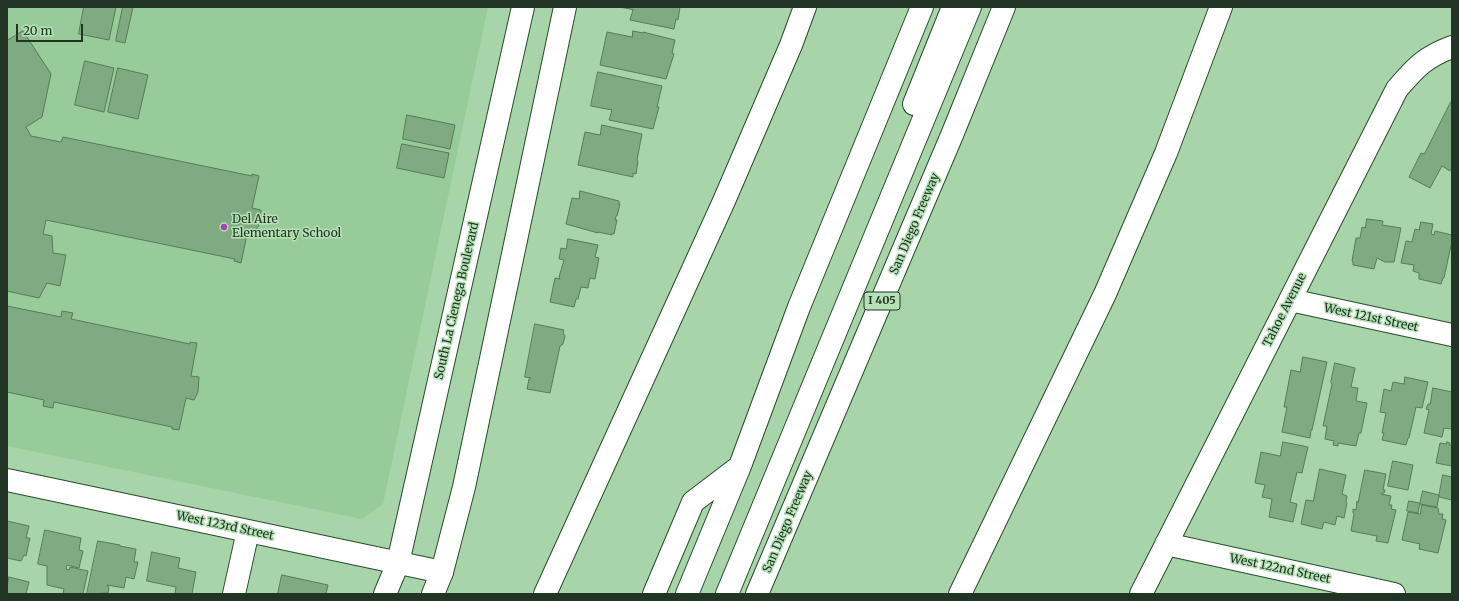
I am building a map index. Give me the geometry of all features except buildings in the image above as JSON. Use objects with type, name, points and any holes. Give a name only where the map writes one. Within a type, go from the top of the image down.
[{"type":"main road","name":"South La Cienega Boulevard","points":[[385,594],[398,563],[523,7]]},
{"type":"main road","points":[[433,594],[442,572],[464,487],[565,7]]},
{"type":"main road","points":[[545,594],[724,201],[791,45],[805,7]]},
{"type":"main road","points":[[687,594],[740,466],[799,307],[922,7]]},
{"type":"main road","points":[[714,594],[953,7]]},
{"type":"main road","points":[[727,594],[970,7]]},
{"type":"main road","name":"San Diego Freeway","points":[[757,594],[952,135],[1004,7]]},
{"type":"main road","points":[[960,594],[1105,294],[1166,153],[1200,67],[1221,7]]},
{"type":"main road","name":"Tahoe Avenue","points":[[1141,594],[1397,89],[1416,68],[1436,53],[1452,47]]},
{"type":"main road","name":"West 121st Street","points":[[1290,300],[1452,335]]},
{"type":"main road","points":[[654,594],[693,502],[740,466]]},
{"type":"main road","name":"West 123rd Street","points":[[7,480],[442,572]]},
{"type":"main road","points":[[234,594],[248,531]]},
{"type":"main road","name":"West 122nd Street","points":[[1166,544],[1394,594]]},
{"type":"shaded area","name":"Del Aire Elementary School","points":[[7,7],[488,7],[383,504],[362,519],[7,446]]},
{"type":"place","name":"Del Aire Elementary School","points":[[224,227]]}]
